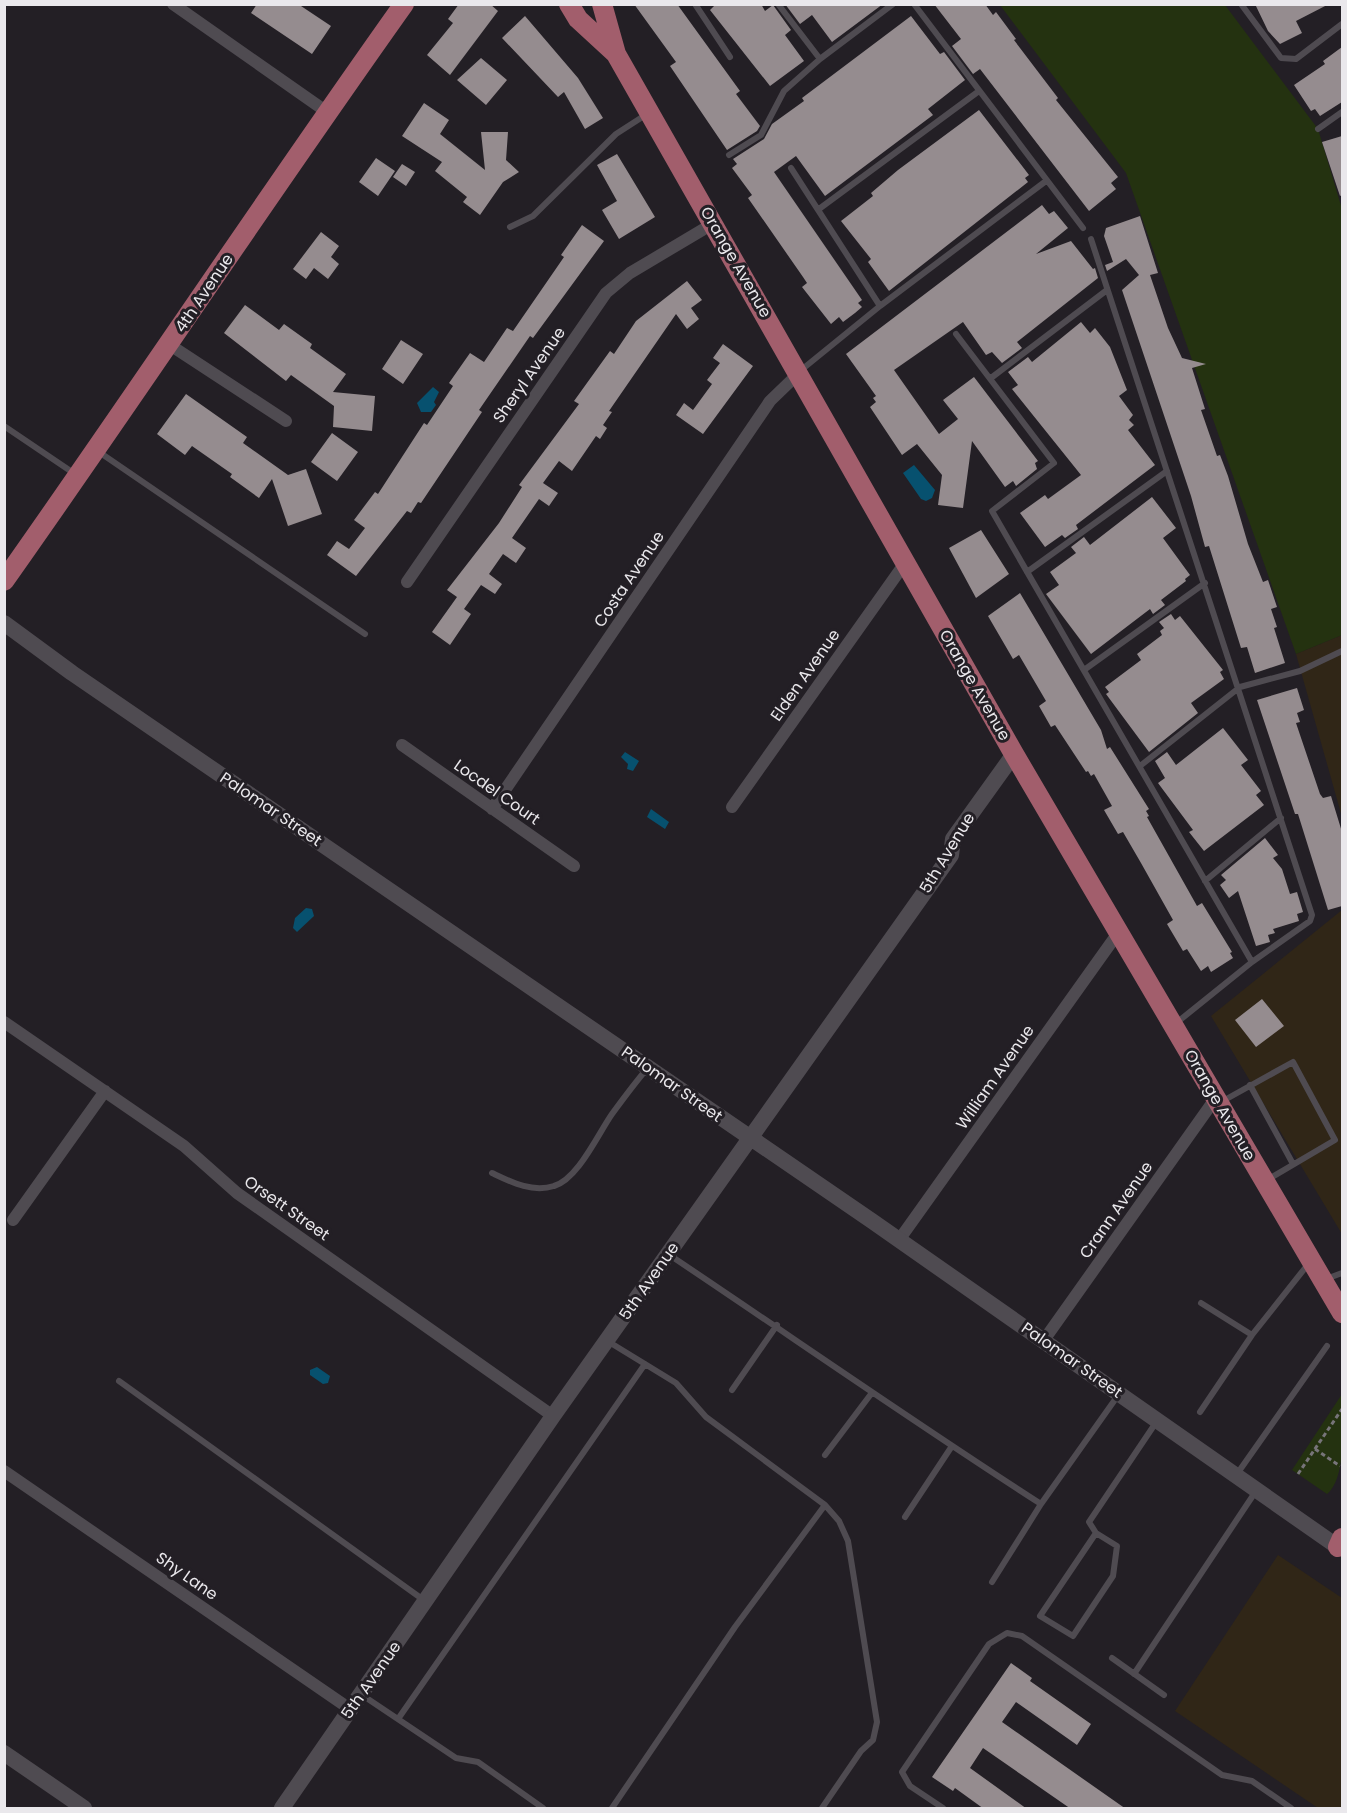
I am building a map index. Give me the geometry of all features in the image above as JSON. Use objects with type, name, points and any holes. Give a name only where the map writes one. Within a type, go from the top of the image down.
[{"type":"main road","name":"4th Avenue","points":[[4,582],[170,345],[327,112],[404,4]]},
{"type":"main road","name":"Orange Avenue","points":[[569,4],[578,19],[616,54]]},
{"type":"main road","name":"Orange Avenue","points":[[602,4],[616,54],[1014,753],[1342,1313]]},
{"type":"main road","name":"Palomar Street","points":[[4,623],[72,673],[649,1067],[1341,1546]]},
{"type":"main road","name":"5th Avenue","points":[[282,1809],[553,1416],[951,855],[953,839],[1014,753]]},
{"type":"main road","points":[[7,1758],[84,1809]]},
{"type":"street","points":[[172,4],[327,112]]},
{"type":"street","name":"Sheryl Avenue","points":[[407,582],[606,293],[630,273],[714,223]]},
{"type":"street","points":[[170,345],[286,421]]},
{"type":"street","name":"Costa Avenue","points":[[492,809],[770,401],[799,373]]},
{"type":"street","name":"Elden Avenue","points":[[732,807],[905,563]]},
{"type":"street","name":"Locdel Court","points":[[402,745],[574,866]]},
{"type":"street","name":"William Avenue","points":[[899,1240],[1118,933]]},
{"type":"street","name":"Orsett Street","points":[[4,1022],[184,1146],[237,1193],[553,1416]]},
{"type":"street","points":[[14,1220],[105,1091]]},
{"type":"street","name":"Crann Avenue","points":[[1044,1340],[1216,1101]]},
{"type":"street","name":"Shy Lane","points":[[4,1472],[350,1709]]},
{"type":"lane","points":[[695,4],[730,57]]},
{"type":"lane","points":[[778,4],[820,59]]},
{"type":"lane","points":[[729,155],[761,135],[784,91],[820,59],[893,4]]},
{"type":"lane","points":[[914,4],[1083,228]]},
{"type":"lane","points":[[1240,4],[1281,58],[1296,59],[1342,24]]},
{"type":"lane","points":[[819,209],[979,91]]},
{"type":"lane","points":[[510,227],[533,216],[616,134],[650,112]]},
{"type":"lane","points":[[1318,129],[1342,112]]},
{"type":"lane","points":[[791,168],[880,306]]},
{"type":"lane","points":[[799,373],[880,306],[1046,181]]},
{"type":"lane","points":[[1091,238],[1240,687],[1312,915],[1310,921],[1252,962],[1174,1025]]},
{"type":"lane","points":[[991,378],[1107,290]]},
{"type":"lane","points":[[956,334],[1054,463],[992,511],[1252,962]]},
{"type":"lane","points":[[4,426],[78,476]]},
{"type":"lane","points":[[96,450],[365,634]]},
{"type":"lane","points":[[1027,572],[1167,471]]},
{"type":"lane","points":[[1084,670],[1205,583]]},
{"type":"lane","points":[[1140,766],[1240,687],[1300,670],[1342,651]]},
{"type":"lane","points":[[1205,881],[1281,818]]},
{"type":"lane","points":[[1216,1101],[1293,1062],[1335,1140],[1264,1182]]},
{"type":"lane","points":[[492,1173],[516,1185],[536,1188],[556,1186],[577,1169],[612,1114],[649,1067]]},
{"type":"lane","points":[[1250,1085],[1293,1164]]},
{"type":"lane","points":[[668,1254],[777,1325],[871,1394],[1041,1504]]},
{"type":"lane","points":[[1200,1412],[1252,1335],[1311,1261]]},
{"type":"lane","points":[[1323,1280],[1342,1273]]},
{"type":"lane","points":[[1201,1303],[1252,1335]]},
{"type":"lane","points":[[732,1390],[777,1325]]},
{"type":"lane","points":[[607,1340],[676,1383],[706,1417],[825,1505],[839,1521],[848,1541],[877,1722],[873,1740],[861,1751],[822,1809]]},
{"type":"lane","points":[[1237,1474],[1327,1346]]},
{"type":"lane","points":[[398,1719],[645,1364]]},
{"type":"lane","points":[[118,1382],[425,1601]]},
{"type":"lane","points":[[992,1582],[1041,1504],[1119,1393]]},
{"type":"lane","points":[[825,1455],[871,1394]]},
{"type":"lane","points":[[1096,1533],[1040,1616],[1073,1636],[1113,1576],[1117,1546],[1096,1533],[1089,1522],[1158,1420]]},
{"type":"lane","points":[[905,1517],[952,1446]]},
{"type":"lane","points":[[1134,1674],[1258,1488]]},
{"type":"lane","points":[[612,1809],[735,1627],[825,1505]]},
{"type":"lane","points":[[943,1809],[910,1785],[902,1772],[989,1644],[1007,1633],[1022,1636],[1222,1775],[1252,1781],[1291,1809]]},
{"type":"lane","points":[[1112,1659],[1164,1695]]},
{"type":"lane","points":[[361,1695],[456,1758],[478,1762],[543,1809]]},
{"type":"path","points":[[1298,1474],[1342,1409]]},
{"type":"path","points":[[1315,1449],[1340,1466]]},
{"type":"shaded area","points":[[1342,635],[1342,817],[1296,654]]},
{"type":"shaded area","points":[[1342,910],[1342,1234],[1211,1016]]},
{"type":"shaded area","points":[[1278,1555],[1342,1598],[1342,1808],[1318,1808],[1175,1711]]},
{"type":"green space","points":[[1000,5],[1225,5],[1318,129],[1342,209],[1342,635],[1296,654],[1126,173]]},
{"type":"green space","points":[[1342,1394],[1341,1462],[1338,1475],[1327,1494],[1292,1470]]},
{"type":"water","points":[[433,387],[439,392],[434,402],[436,405],[431,412],[421,412],[417,403]]},
{"type":"water","points":[[914,465],[935,490],[932,498],[926,501],[921,499],[903,473]]},
{"type":"water","points":[[625,752],[639,761],[633,771],[627,769],[628,764],[621,757]]},
{"type":"water","points":[[651,809],[669,822],[665,829],[647,817]]},
{"type":"water","points":[[306,908],[312,909],[314,916],[297,932],[293,928],[295,918]]},
{"type":"water","points":[[317,1367],[330,1376],[328,1383],[323,1384],[310,1375],[310,1370]]},
{"type":"building","points":[[257,4],[298,4],[331,26],[312,54],[251,13]]},
{"type":"building","points":[[459,4],[490,4],[498,11],[450,75],[427,55],[453,23],[448,19]]},
{"type":"building","points":[[634,4],[677,4],[740,91],[736,94],[760,126],[757,131],[727,150],[670,66],[676,62]]},
{"type":"building","points":[[716,4],[761,4],[765,11],[773,5],[791,30],[785,35],[804,61],[770,86],[710,10]]},
{"type":"building","points":[[785,4],[883,4],[832,42],[812,15],[800,24]]},
{"type":"building","points":[[934,4],[985,4],[993,15],[996,12],[1058,98],[1056,100],[1118,177],[1111,183],[1116,189],[1089,211],[980,69],[973,74],[952,46],[961,39]]},
{"type":"building","points":[[1255,4],[1329,4],[1296,21],[1302,33],[1280,44],[1268,31]]},
{"type":"building","points":[[525,16],[578,78],[603,118],[585,129],[564,92],[558,97],[502,38]]},
{"type":"building","points":[[911,16],[940,54],[944,52],[965,80],[928,109],[933,115],[825,196],[796,156],[774,172],[862,300],[858,303],[862,307],[855,313],[843,322],[839,317],[831,324],[802,287],[807,283],[748,198],[752,195],[732,168],[737,164],[733,159],[764,139],[772,124],[804,101],[802,98]]},
{"type":"building","points":[[1342,47],[1342,102],[1320,116],[1315,109],[1311,111],[1294,85],[1325,64],[1323,61]]},
{"type":"building","points":[[481,58],[507,80],[486,105],[457,80]]},
{"type":"building","points":[[424,103],[449,120],[440,134],[485,170],[481,132],[508,132],[506,160],[519,172],[503,182],[480,215],[463,202],[467,197],[435,171],[442,162],[402,136]]},
{"type":"building","points":[[979,110],[1029,175],[1025,178],[1028,182],[889,291],[868,262],[871,259],[841,221],[873,196],[871,193],[898,170]]},
{"type":"building","points":[[1342,136],[1342,195],[1340,196],[1322,142]]},
{"type":"building","points":[[617,154],[655,217],[619,239],[602,210],[617,201],[597,165]]},
{"type":"building","points":[[376,158],[395,171],[378,196],[359,182]]},
{"type":"building","points":[[402,164],[415,172],[406,186],[393,177]]},
{"type":"building","points":[[1042,205],[1049,214],[1054,211],[1068,228],[1036,254],[1071,241],[1093,269],[1095,268],[1098,278],[1017,342],[1022,348],[1002,363],[992,352],[986,355],[963,322],[894,370],[939,434],[958,419],[943,400],[974,377],[1038,461],[1035,463],[1037,469],[1016,486],[1013,481],[1005,487],[972,441],[963,508],[938,505],[942,475],[917,444],[902,455],[870,407],[876,402],[873,398],[876,396],[846,354]]},
{"type":"building","points":[[1140,216],[1158,273],[1150,275],[1168,328],[1182,358],[1206,364],[1192,368],[1205,409],[1201,410],[1217,456],[1220,455],[1228,476],[1248,544],[1263,582],[1268,580],[1277,607],[1271,609],[1277,627],[1274,628],[1285,663],[1255,673],[1247,647],[1241,648],[1209,546],[1205,547],[1191,496],[1122,290],[1139,275],[1126,259],[1107,271],[1105,265],[1113,262],[1104,236],[1106,228]]},
{"type":"building","points":[[582,225],[604,241],[533,338],[530,336],[479,410],[482,412],[421,503],[418,502],[411,513],[407,511],[356,576],[327,555],[337,541],[349,549],[365,528],[354,520],[375,492],[378,494],[424,423],[427,425],[453,386],[449,383],[470,353],[484,362],[507,328],[513,331],[564,257],[561,255]]},
{"type":"building","points":[[321,232],[339,246],[331,257],[339,264],[328,279],[314,268],[306,279],[293,269]]},
{"type":"building","points":[[687,281],[702,300],[691,308],[699,319],[687,329],[676,314],[609,411],[612,412],[603,425],[607,428],[600,439],[596,436],[572,471],[559,461],[543,483],[558,493],[549,506],[539,499],[512,538],[526,548],[516,563],[503,554],[489,574],[502,584],[495,594],[481,585],[464,609],[471,614],[450,645],[432,632],[457,597],[447,590],[499,523],[522,487],[519,485],[579,404],[574,401],[610,351],[614,354],[636,321]]},
{"type":"building","points":[[245,305],[279,330],[284,324],[312,344],[310,348],[346,374],[333,392],[375,396],[372,431],[333,427],[334,406],[291,375],[286,381],[224,333]]},
{"type":"building","points":[[1081,322],[1090,333],[1095,328],[1110,347],[1127,390],[1119,396],[1133,415],[1129,420],[1134,425],[1128,430],[1155,465],[1076,525],[1078,529],[1065,538],[1062,535],[1045,547],[1020,513],[1045,495],[1048,499],[1081,475],[1012,389],[1018,385],[1008,372],[1028,357],[1032,362]]},
{"type":"building","points":[[401,340],[423,354],[403,384],[382,369]]},
{"type":"building","points":[[723,344],[753,366],[703,434],[676,415],[684,403],[693,410],[712,384],[707,380],[720,363],[713,358]]},
{"type":"building","points":[[186,394],[247,437],[243,443],[288,475],[306,469],[322,514],[288,526],[272,479],[259,498],[230,477],[232,474],[192,446],[185,455],[157,434]]},
{"type":"building","points":[[332,433],[358,452],[337,481],[311,462]]},
{"type":"building","points":[[1152,497],[1176,528],[1163,538],[1190,575],[1185,579],[1186,581],[1161,600],[1165,605],[1153,614],[1150,609],[1091,654],[1046,594],[1059,585],[1050,572],[1076,553],[1071,547],[1084,537],[1090,545]]},
{"type":"building","points":[[981,530],[1009,574],[976,598],[949,548]]},
{"type":"building","points":[[1020,593],[1101,730],[1107,749],[1110,747],[1149,809],[1146,811],[1149,816],[1147,817],[1197,906],[1202,903],[1232,952],[1230,953],[1233,958],[1211,972],[1208,966],[1201,971],[1187,949],[1183,951],[1167,924],[1173,920],[1123,832],[1118,834],[1104,810],[1112,806],[1094,774],[1091,776],[1088,771],[1086,772],[1055,725],[1051,727],[1039,706],[1046,701],[1019,655],[1013,659],[988,616]]},
{"type":"building","points":[[1171,614],[1175,620],[1180,616],[1223,670],[1220,672],[1224,679],[1191,703],[1198,713],[1149,752],[1106,694],[1109,692],[1105,687],[1141,660],[1137,654],[1162,635],[1160,631],[1164,628],[1159,622]]},
{"type":"building","points":[[1297,688],[1304,710],[1297,713],[1300,722],[1296,723],[1320,794],[1323,798],[1331,796],[1342,832],[1342,906],[1328,910],[1298,814],[1295,814],[1257,700]]},
{"type":"building","points":[[1223,728],[1248,760],[1241,765],[1261,791],[1256,795],[1264,805],[1204,851],[1189,832],[1193,830],[1158,783],[1165,778],[1155,761],[1167,752],[1176,765]]},
{"type":"building","points":[[1265,838],[1278,855],[1273,858],[1282,869],[1290,894],[1297,892],[1303,912],[1297,914],[1299,921],[1273,929],[1275,933],[1268,935],[1270,942],[1256,946],[1238,891],[1229,898],[1220,885],[1226,880],[1221,875]]},
{"type":"building","points":[[1262,999],[1284,1026],[1256,1047],[1235,1020]]},
{"type":"building","points":[[1011,1663],[1032,1678],[1030,1681],[1091,1724],[1077,1745],[1016,1702],[1002,1722],[1126,1809],[1071,1809],[983,1748],[970,1768],[1027,1809],[984,1809],[955,1788],[953,1791],[932,1777]]}]
